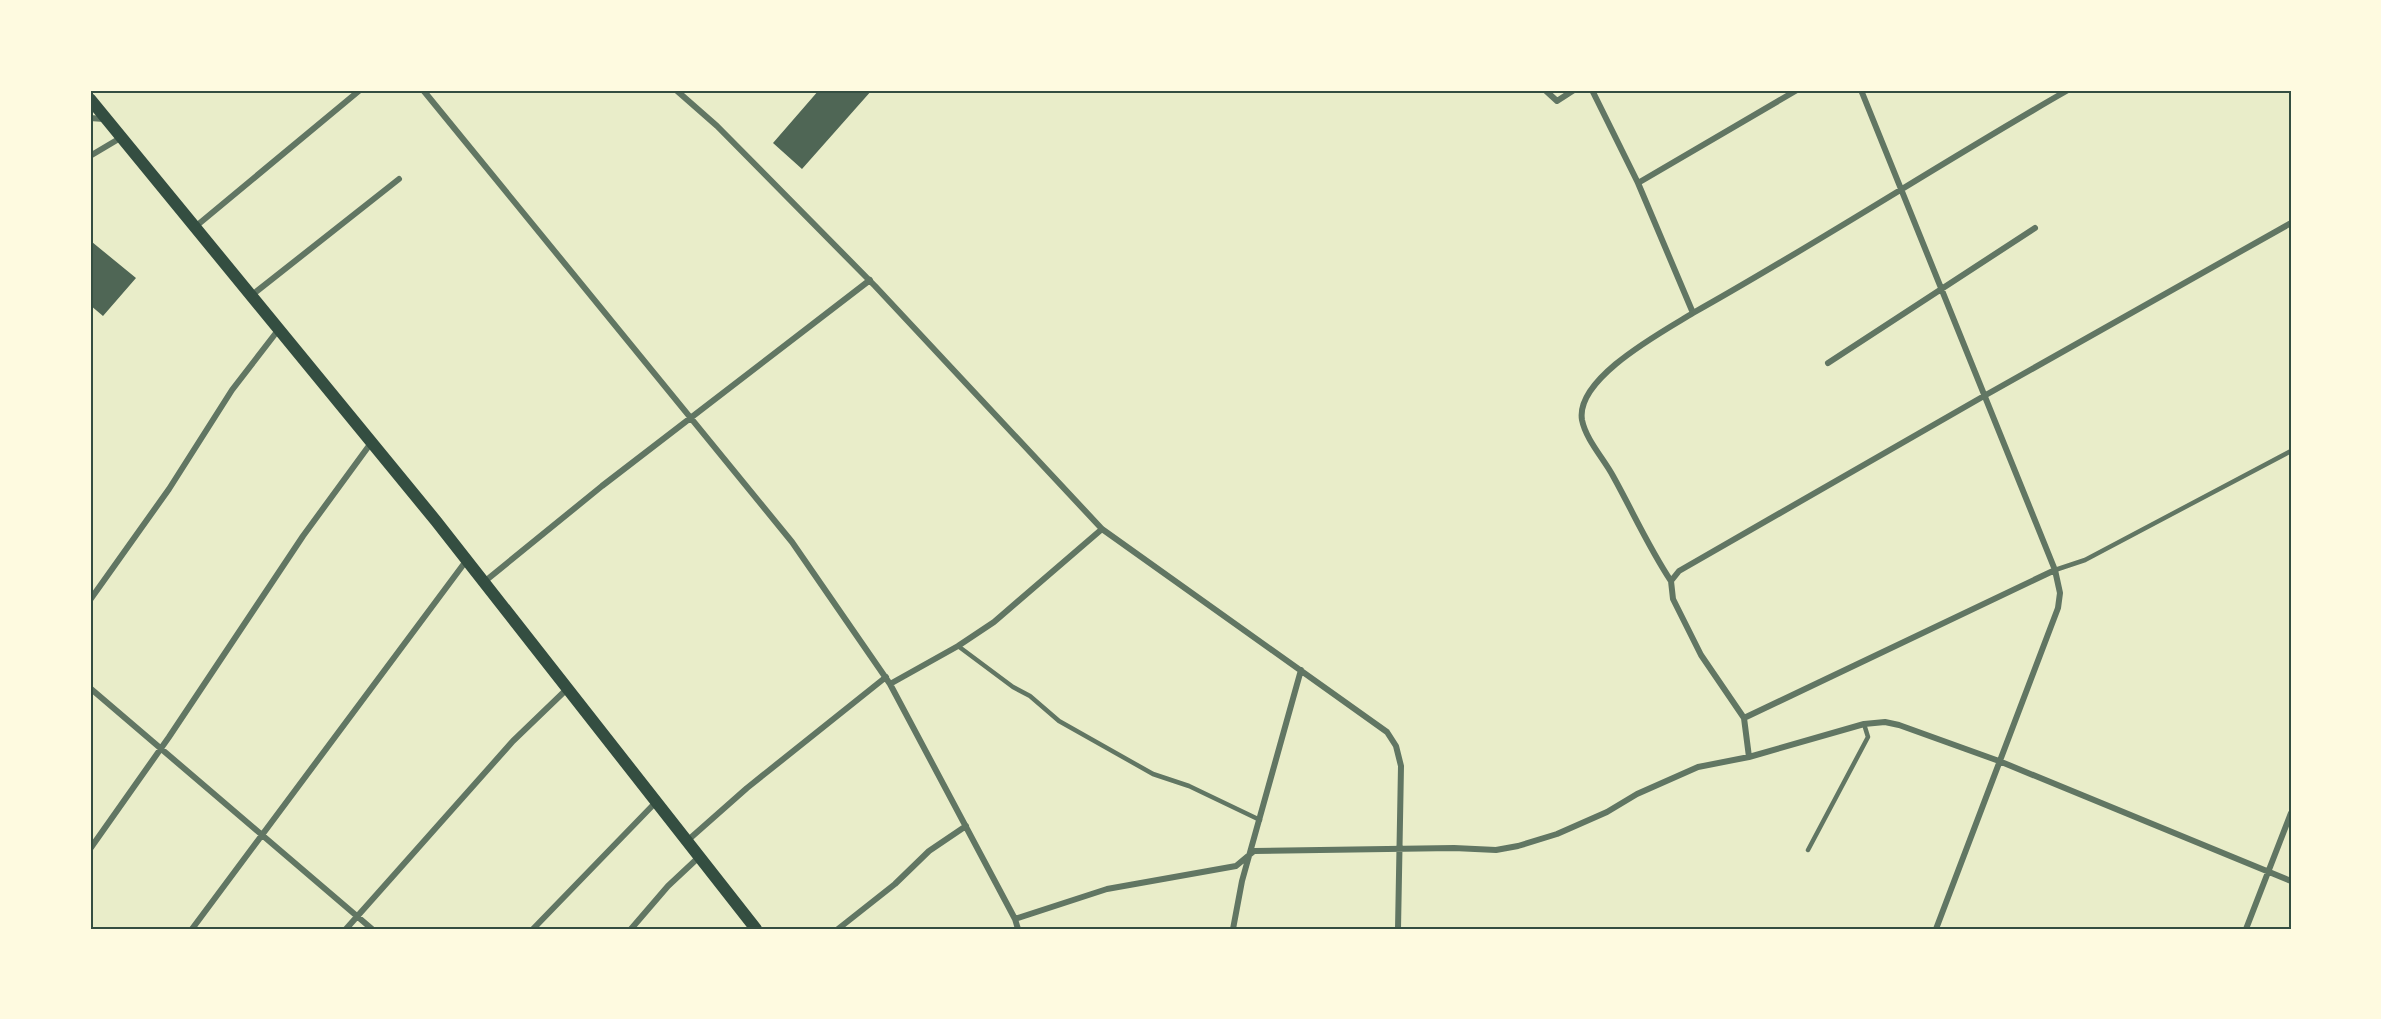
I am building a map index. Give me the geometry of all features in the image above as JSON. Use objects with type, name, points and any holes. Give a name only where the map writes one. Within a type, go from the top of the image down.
[{"type":"main road","points":[[90,99],[467,560],[756,929]]},
{"type":"street","points":[[195,227],[360,90]]},
{"type":"street","points":[[423,90],[792,542],[886,677],[1015,919],[1018,929]]},
{"type":"street","points":[[676,90],[717,126],[870,280],[1102,529],[1387,732],[1396,746],[1401,766],[1398,929]]},
{"type":"street","points":[[1545,90],[1557,101],[1574,90]]},
{"type":"street","points":[[1592,90],[1638,183],[1693,313]]},
{"type":"street","points":[[1638,183],[1797,90]]},
{"type":"street","points":[[1861,90],[2055,570],[2060,593],[2058,608],[1936,929]]},
{"type":"street","points":[[1749,757],[1744,718],[1701,655],[1673,599],[1671,581],[1655,557],[1582,422],[1582,411],[1590,393],[1619,360],[1633,348],[1804,249],[1900,189],[2068,90]]},
{"type":"street","points":[[90,118],[106,119]]},
{"type":"street","points":[[90,156],[122,137]]},
{"type":"street","points":[[252,295],[399,179]]},
{"type":"street","points":[[1671,581],[1678,571],[2291,223]]},
{"type":"street","points":[[1828,363],[2035,228]]},
{"type":"street","points":[[484,582],[602,486],[870,280]]},
{"type":"street","points":[[90,600],[169,489],[232,390],[279,329]]},
{"type":"street","points":[[90,849],[303,536],[372,442]]},
{"type":"street","points":[[890,684],[958,646],[994,622],[1102,529]]},
{"type":"street","points":[[192,929],[467,560]]},
{"type":"street","points":[[1744,718],[2055,570]]},
{"type":"street","points":[[1233,929],[1242,881],[1301,670]]},
{"type":"street","points":[[687,842],[747,788],[886,677]]},
{"type":"street","points":[[90,688],[372,929]]},
{"type":"street","points":[[346,929],[513,741],[567,688]]},
{"type":"street","points":[[1015,919],[1107,890],[1236,866],[1254,851],[1454,848],[1496,850],[1518,846],[1557,834],[1698,767],[1749,757],[1864,724],[1886,722],[1999,762],[2291,881]]},
{"type":"street","points":[[533,929],[657,802]]},
{"type":"street","points":[[2246,929],[2291,813]]},
{"type":"street","points":[[838,929],[895,884],[929,851],[966,826]]},
{"type":"street","points":[[631,929],[668,886],[699,857]]},
{"type":"lane","points":[[2055,570],[2085,560],[2291,451]]},
{"type":"lane","points":[[958,646],[1013,687],[1030,696],[1059,721],[1153,774],[1189,786],[1260,820]]},
{"type":"lane","points":[[1808,850],[1868,737],[1864,724]]},
{"type":"building","points":[[819,90],[872,90],[802,169],[773,143]]},
{"type":"building","points":[[92,242],[136,278],[103,316],[90,305],[90,245]]}]
